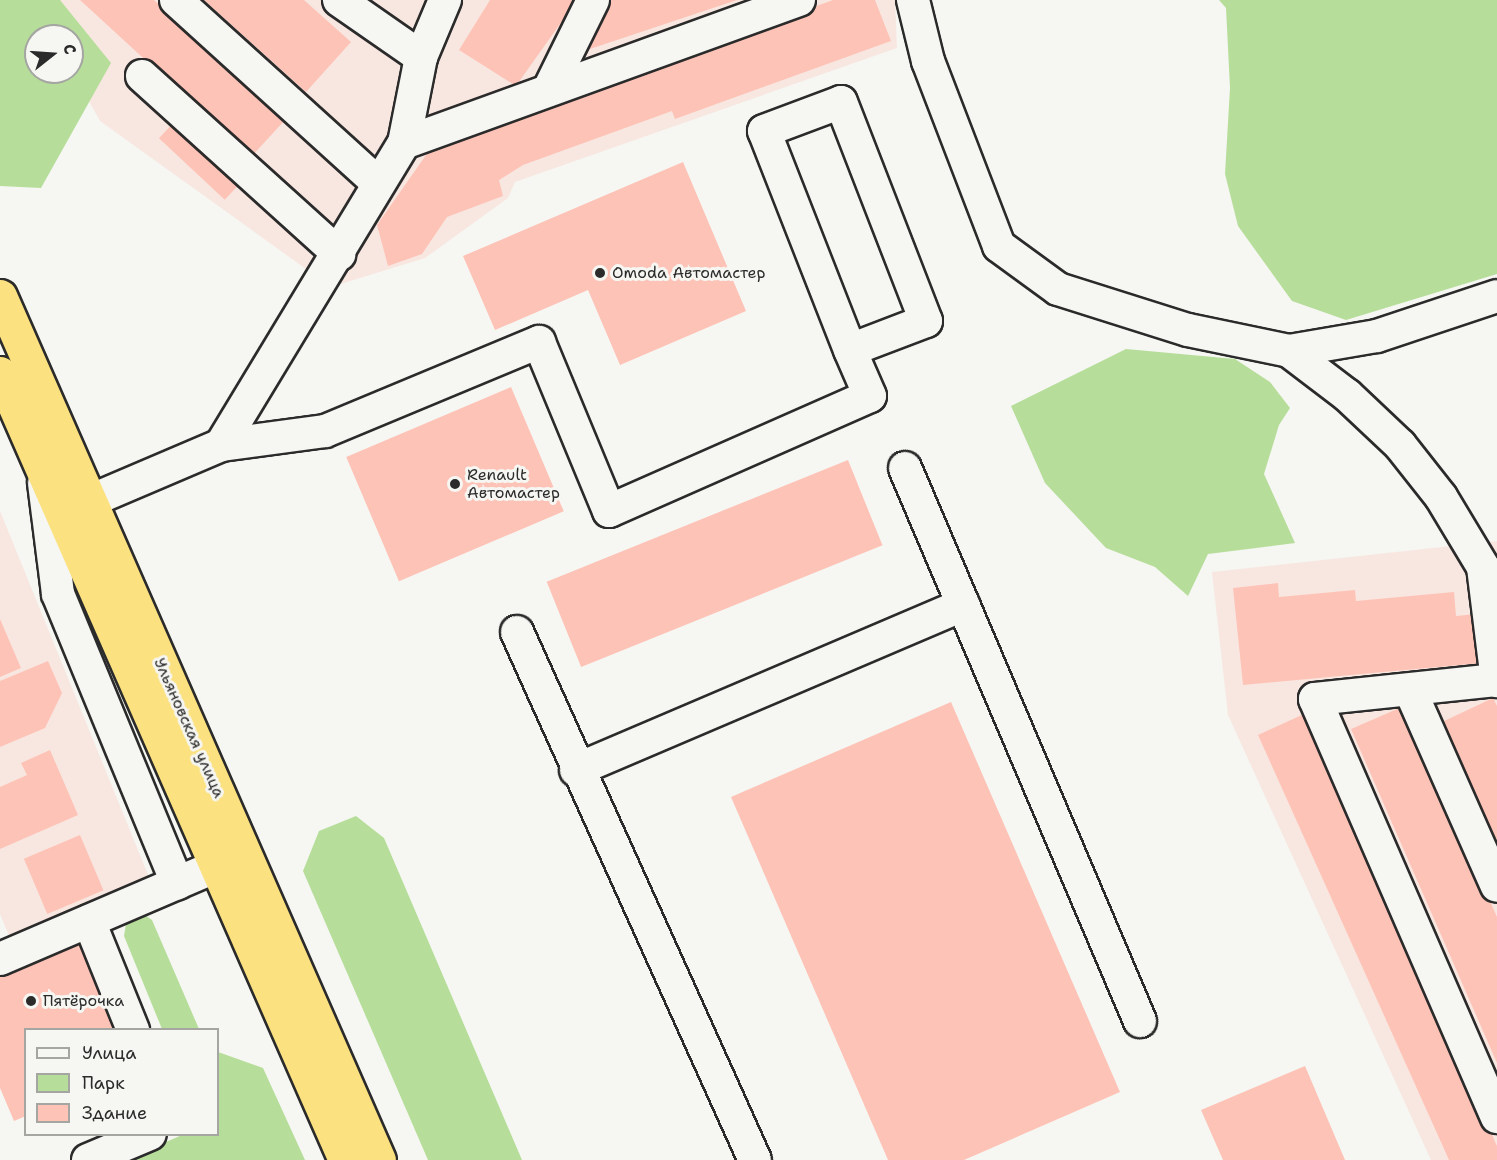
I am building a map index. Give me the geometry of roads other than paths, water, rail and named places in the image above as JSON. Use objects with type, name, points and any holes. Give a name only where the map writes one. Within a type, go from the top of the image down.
[{"type":"highway","name":"Ульяновская улица","points":[[0,296],[379,1160]]},
{"type":"highway","name":"Ульяновская улица","points":[[0,373],[345,1160]]},
{"type":"lane","points":[[176,0],[378,183]]},
{"type":"lane","points":[[339,0],[421,57]]},
{"type":"lane","points":[[220,445],[339,254],[378,183],[404,143],[421,57],[445,0]]},
{"type":"lane","points":[[550,87],[593,0]]},
{"type":"lane","points":[[404,143],[550,87],[799,0]]},
{"type":"lane","points":[[913,0],[931,71],[999,246],[1058,289],[1188,330],[1289,351],[1377,336],[1497,296]]},
{"type":"lane","points":[[142,76],[339,254]]},
{"type":"lane","points":[[90,501],[220,445],[325,431],[539,342],[609,511],[870,396],[850,350],[764,131],[841,102],[926,321],[850,350]]},
{"type":"lane","points":[[1289,351],[1347,395],[1400,445],[1441,497],[1483,567],[1497,680],[1315,699],[1497,1117]]},
{"type":"lane","points":[[42,468],[58,594],[177,883]]},
{"type":"lane","points":[[904,468],[1140,1021]]},
{"type":"lane","points":[[576,770],[963,605]]},
{"type":"lane","points":[[517,632],[576,770],[755,1160]]},
{"type":"lane","points":[[1410,690],[1497,885]]},
{"type":"lane","points":[[0,959],[217,866]]},
{"type":"lane","points":[[88,921],[133,1028]]},
{"type":"lane","points":[[88,1160],[145,1136]]},
{"type":"place","name":"Omoda Автомастер","points":[[600,273]]},
{"type":"place","name":"Renault Автомастер","points":[[455,484]]},
{"type":"place","name":"Пятёрочка","points":[[31,1001]]}]
